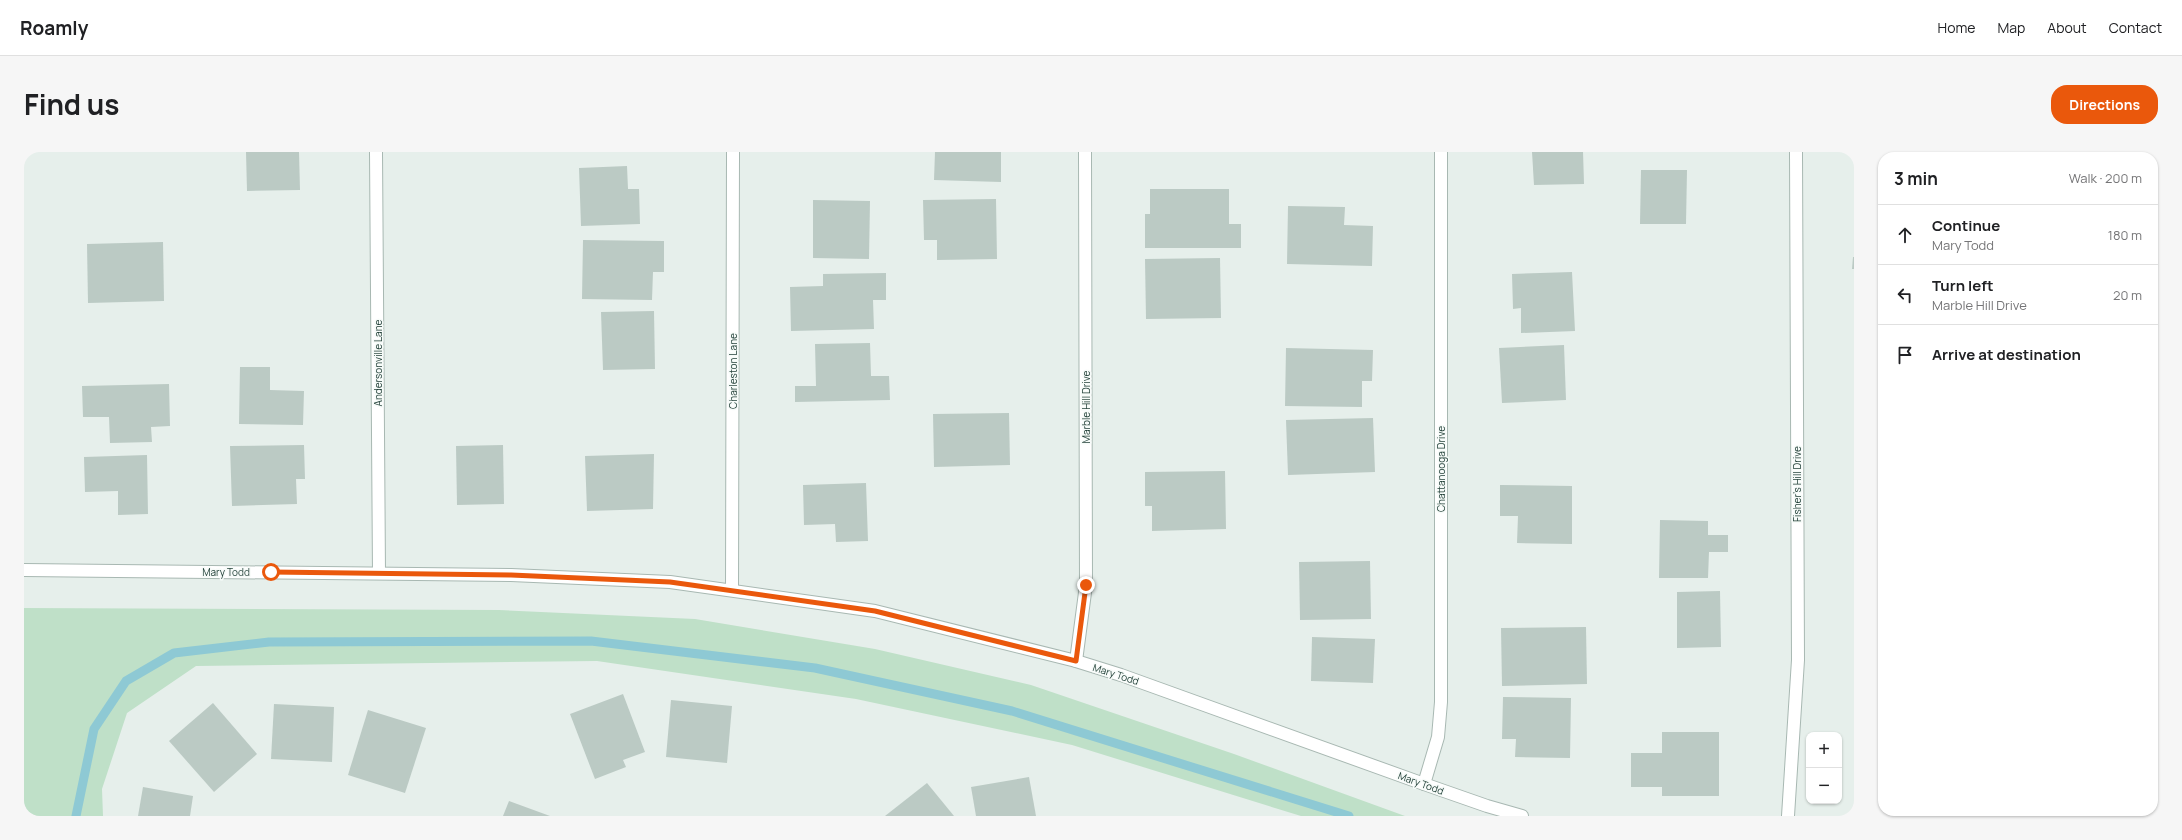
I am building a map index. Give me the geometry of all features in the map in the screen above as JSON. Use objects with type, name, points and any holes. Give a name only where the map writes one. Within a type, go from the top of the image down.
[{"type":"street","name":"Andersonville Lane","points":[[376,152],[379,573]]},
{"type":"street","name":"Charleston Lane","points":[[732,590],[733,152]]},
{"type":"street","name":"Marble Hill Drive","points":[[1076,661],[1086,585],[1085,152]]},
{"type":"street","name":"Chattanooga Drive","points":[[1424,784],[1438,737],[1441,702],[1441,152]]},
{"type":"street","name":"Fisher's Hill Drive","points":[[1788,816],[1798,660],[1796,152]]},
{"type":"street","name":"Mary Todd","points":[[24,570],[541,576],[670,582],[875,611],[1076,661],[1121,675],[1424,784],[1487,806],[1522,816]]},
{"type":"green space","points":[[24,608],[499,610],[695,619],[875,649],[1031,685],[1234,754],[1405,816],[1301,816],[1072,745],[856,699],[597,661],[196,666],[127,713],[102,789],[103,816],[24,816]]},
{"type":"building","points":[[246,152],[299,152],[300,190],[247,191]]},
{"type":"building","points":[[935,152],[1001,152],[1001,182],[934,180]]},
{"type":"building","points":[[1532,152],[1583,152],[1584,184],[1534,185]]},
{"type":"building","points":[[627,166],[628,189],[639,189],[640,224],[581,226],[579,168]]},
{"type":"building","points":[[1641,170],[1687,170],[1686,224],[1640,224]]},
{"type":"building","points":[[1150,189],[1229,189],[1229,224],[1241,224],[1241,248],[1145,248],[1145,214],[1150,214]]},
{"type":"building","points":[[996,199],[997,259],[937,260],[937,240],[924,240],[923,200]]},
{"type":"building","points":[[813,200],[870,201],[869,259],[813,258]]},
{"type":"building","points":[[1288,206],[1345,207],[1344,225],[1373,226],[1372,266],[1287,264]]},
{"type":"building","points":[[583,240],[664,241],[664,272],[653,272],[652,300],[582,299]]},
{"type":"building","points":[[163,242],[164,301],[88,303],[87,244]]},
{"type":"building","points":[[1853,257],[1854,269],[1852,269]]},
{"type":"building","points":[[1220,258],[1221,318],[1146,319],[1145,259]]},
{"type":"building","points":[[1572,272],[1575,331],[1521,333],[1521,308],[1513,309],[1512,274]]},
{"type":"building","points":[[886,273],[886,300],[873,300],[874,329],[791,331],[790,287],[823,286],[823,274]]},
{"type":"building","points":[[654,311],[655,369],[603,370],[601,312]]},
{"type":"building","points":[[870,343],[871,376],[889,376],[890,400],[795,402],[795,386],[816,386],[815,344]]},
{"type":"building","points":[[1564,345],[1566,400],[1502,403],[1499,348]]},
{"type":"building","points":[[1286,348],[1373,350],[1372,381],[1362,381],[1362,407],[1285,406]]},
{"type":"building","points":[[240,367],[270,367],[270,390],[304,391],[303,425],[239,424]]},
{"type":"building","points":[[169,384],[170,426],[151,427],[152,442],[110,443],[109,417],[83,417],[82,386]]},
{"type":"building","points":[[1009,413],[1010,465],[934,467],[933,414]]},
{"type":"building","points":[[1373,418],[1375,472],[1288,475],[1286,420]]},
{"type":"building","points":[[304,445],[305,479],[296,479],[297,504],[232,506],[230,446]]},
{"type":"building","points":[[503,445],[504,504],[457,505],[456,446]]},
{"type":"building","points":[[654,454],[653,509],[587,511],[585,456]]},
{"type":"building","points":[[147,455],[148,514],[118,515],[118,491],[85,492],[84,457]]},
{"type":"building","points":[[1225,471],[1226,529],[1152,531],[1152,506],[1145,506],[1145,472]]},
{"type":"building","points":[[866,483],[868,541],[836,542],[835,524],[804,525],[803,485]]},
{"type":"building","points":[[1500,485],[1572,486],[1572,544],[1517,543],[1518,516],[1500,516]]},
{"type":"building","points":[[1660,520],[1708,521],[1708,535],[1728,535],[1728,552],[1709,552],[1708,578],[1659,578]]},
{"type":"building","points":[[1370,561],[1371,619],[1300,620],[1299,562]]},
{"type":"building","points":[[1720,591],[1721,647],[1677,648],[1677,592]]},
{"type":"building","points":[[1586,627],[1587,684],[1502,686],[1501,628]]},
{"type":"building","points":[[1312,637],[1375,639],[1373,683],[1311,681]]},
{"type":"building","points":[[623,694],[645,752],[623,760],[626,767],[595,779],[570,714]]},
{"type":"building","points":[[1503,697],[1571,698],[1570,758],[1515,757],[1516,739],[1502,739]]},
{"type":"building","points":[[671,700],[732,706],[727,763],[666,757]]},
{"type":"building","points":[[213,703],[257,754],[214,792],[169,741]]},
{"type":"building","points":[[274,704],[334,707],[332,762],[271,759]]},
{"type":"building","points":[[368,710],[426,728],[405,793],[348,775]]},
{"type":"building","points":[[1662,732],[1719,732],[1719,796],[1662,796],[1662,787],[1631,787],[1631,753],[1662,753]]},
{"type":"building","points":[[1029,777],[1036,816],[976,816],[971,787]]},
{"type":"building","points":[[927,783],[954,816],[885,816]]},
{"type":"building","points":[[143,787],[193,796],[190,816],[138,816]]},
{"type":"building","points":[[509,801],[550,816],[503,816]]},
{"type":"waterway","points":[[76,816],[94,729],[126,681],[174,653],[269,642],[591,641],[815,668],[1012,711],[1349,816]]},
{"type":"route","points":[[271,572],[511,575],[670,582],[875,611],[1076,661],[1086,585]]}]
